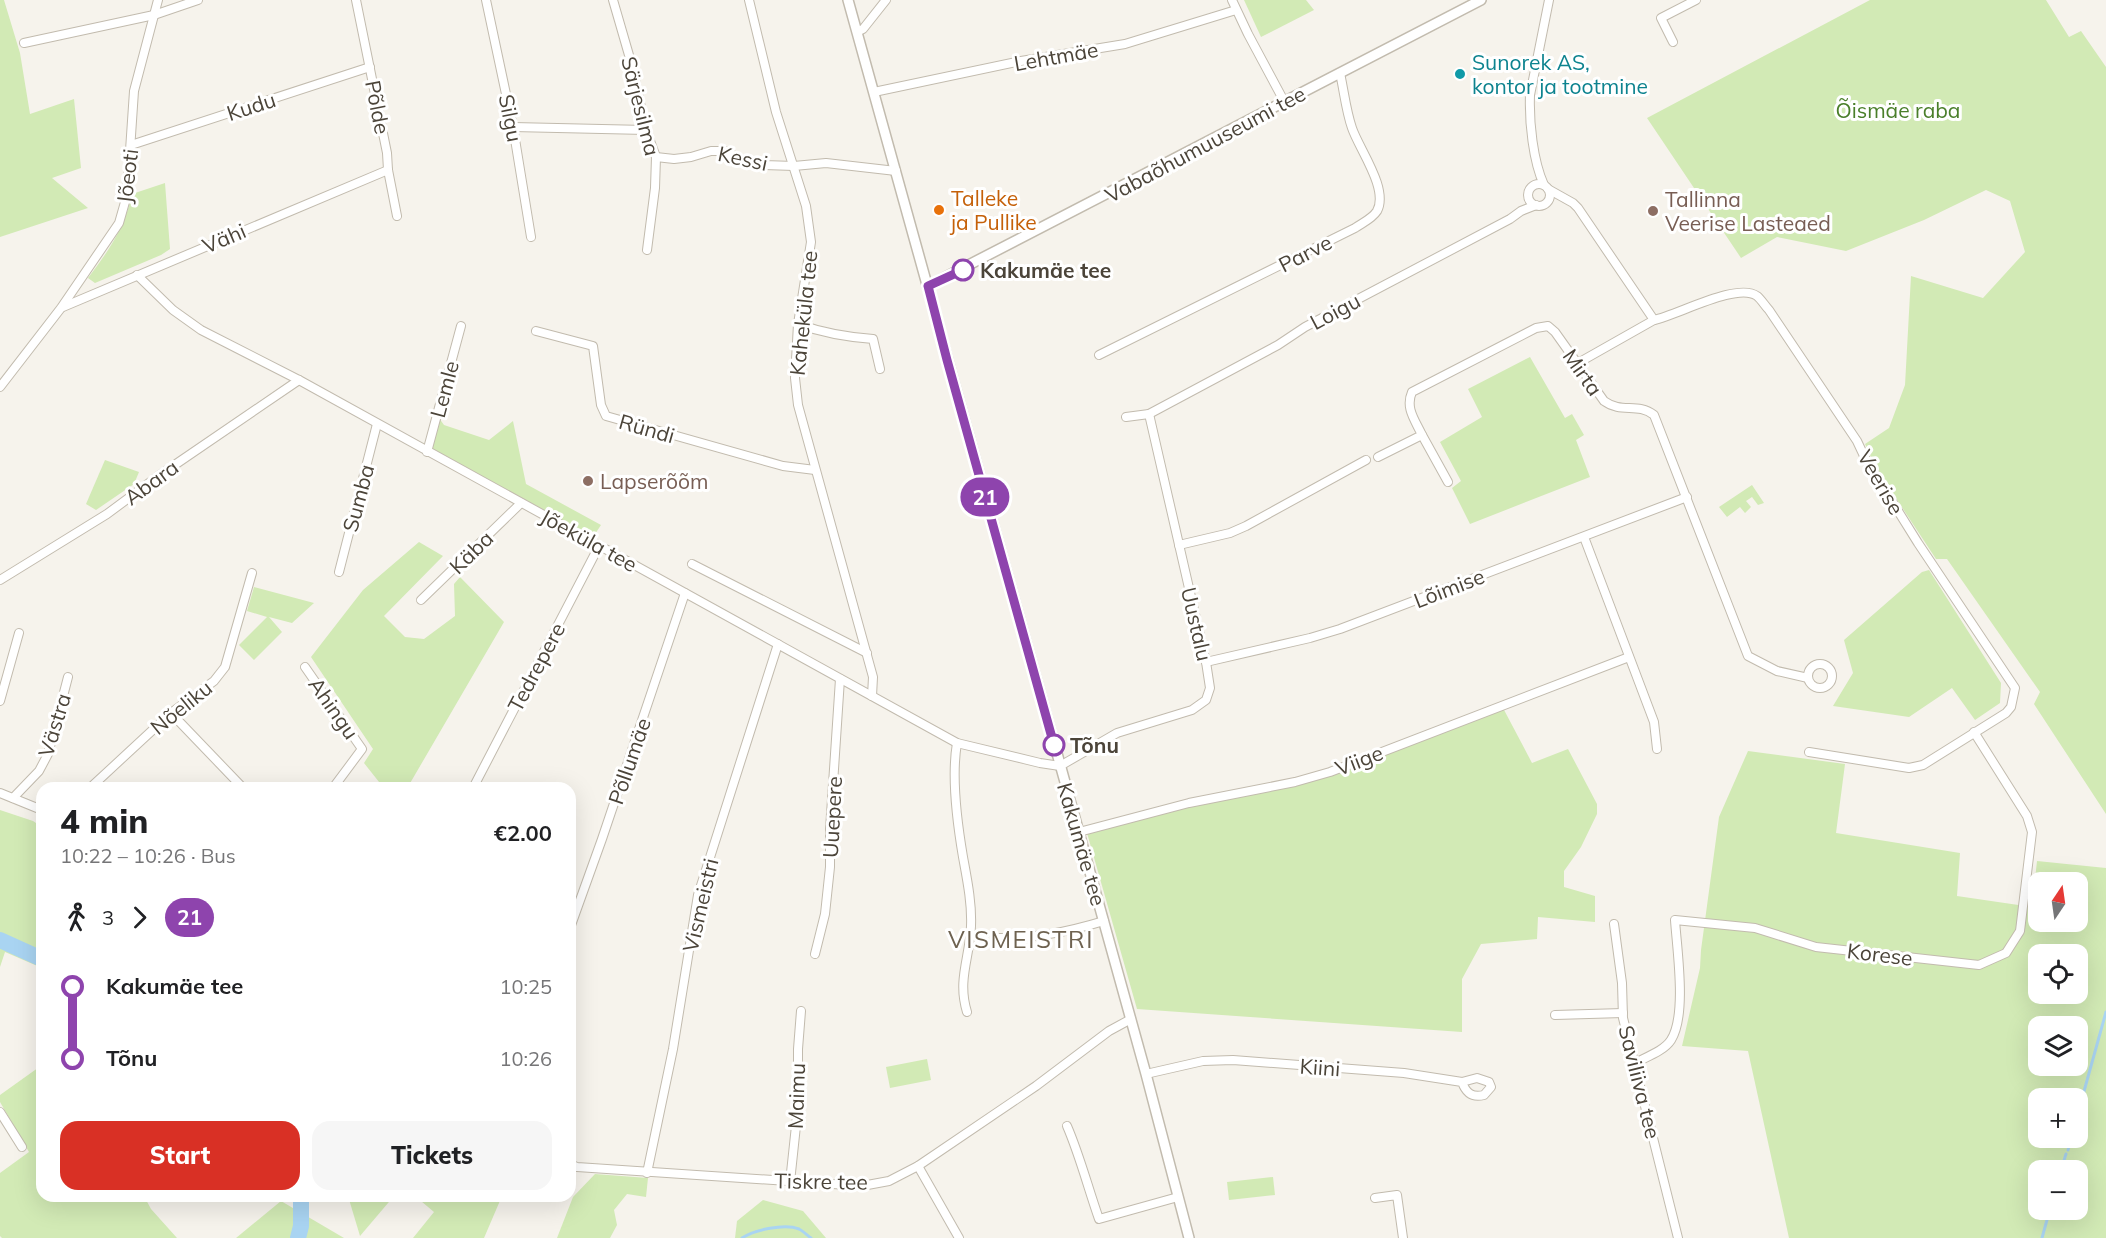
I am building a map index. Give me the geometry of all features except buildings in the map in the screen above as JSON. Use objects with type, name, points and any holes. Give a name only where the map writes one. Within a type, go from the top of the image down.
[{"type":"street","name":"Jõeoti","points":[[0,387],[61,308],[119,223],[127,195],[134,91],[158,0]]},
{"type":"street","points":[[24,44],[154,15],[198,0]]},
{"type":"street","name":"Põlde","points":[[356,0],[387,153],[397,216]]},
{"type":"street","name":"Silgu","points":[[486,0],[513,127],[531,237]]},
{"type":"street","name":"Särjesilma","points":[[613,0],[631,62],[646,130],[656,157],[655,188],[647,250]]},
{"type":"street","name":"Kaheküla tee","points":[[749,0],[776,112],[806,206],[811,242],[798,324],[795,378],[798,405],[867,653],[873,677],[872,696]]},
{"type":"street","name":"Kakumäe tee","points":[[848,0],[1131,1019],[1189,1238]]},
{"type":"street","points":[[857,32],[863,29],[886,0]]},
{"type":"street","points":[[1232,0],[1285,103]]},
{"type":"street","name":"Vabaõhumuuseumi tee","points":[[928,286],[1481,0]]},
{"type":"street","points":[[1528,198],[1536,205],[1542,206],[1550,196],[1537,171],[1529,106],[1549,0]]},
{"type":"street","points":[[1673,42],[1661,18],[1696,0]]},
{"type":"street","name":"Lehtmäe","points":[[874,92],[1021,61],[1125,44],[1236,10]]},
{"type":"street","name":"Kudu","points":[[131,145],[370,67]]},
{"type":"street","name":"Parve","points":[[1099,355],[1355,228],[1377,210],[1380,198],[1377,184],[1351,127],[1340,73]]},
{"type":"street","points":[[513,127],[646,130]]},
{"type":"street","name":"Kessi","points":[[656,157],[682,158],[711,151],[725,151],[738,158],[764,165],[794,166],[826,163],[896,171]]},
{"type":"street","name":"Vähi","points":[[61,308],[388,170]]},
{"type":"street","points":[[1521,211],[1537,171]]},
{"type":"street","points":[[1531,188],[1537,184],[1546,187],[1578,208],[1654,321],[1578,363]]},
{"type":"street","points":[[1547,202],[1564,198]]},
{"type":"street","name":"Loigu","points":[[1149,414],[1278,345],[1305,327],[1536,205]]},
{"type":"street","name":"Jõeküla tee","points":[[137,275],[173,310],[201,330],[299,380],[957,743],[1060,766]]},
{"type":"street","name":"Veerise","points":[[1654,321],[1722,295],[1745,291],[1757,296],[1769,310],[1857,441],[1865,458],[1918,543],[2015,687],[2011,707],[1923,765],[1909,768],[1809,752]]},
{"type":"street","points":[[798,324],[840,336],[873,339],[880,369]]},
{"type":"street","name":"Lemle","points":[[427,452],[461,326]]},
{"type":"street","name":"Mirta","points":[[1422,435],[1409,408],[1408,400],[1412,392],[1536,328],[1548,326],[1555,332],[1604,401],[1613,407],[1640,408],[1654,415],[1748,656],[1777,671],[1808,678]]},
{"type":"street","name":"Ründi","points":[[536,332],[593,346],[601,405],[606,416],[783,466],[815,470]]},
{"type":"street","name":"Abara","points":[[0,580],[107,514],[299,380]]},
{"type":"street","points":[[1126,417],[1149,414]]},
{"type":"street","name":"Uustalu","points":[[1060,766],[1117,733],[1192,710],[1206,700],[1210,688],[1149,414]]},
{"type":"street","name":"Sumba","points":[[339,572],[377,424]]},
{"type":"street","points":[[1378,457],[1422,435],[1448,482]]},
{"type":"street","points":[[1179,545],[1230,533],[1246,526],[1366,460]]},
{"type":"street","name":"Lõimise","points":[[1206,662],[1310,639],[1687,497]]},
{"type":"street","name":"Käba","points":[[421,600],[521,503]]},
{"type":"street","points":[[1584,537],[1654,722],[1657,749]]},
{"type":"street","name":"Tedrepere","points":[[476,782],[599,546]]},
{"type":"street","points":[[692,564],[867,653]]},
{"type":"street","name":"Nõeliku","points":[[96,782],[171,713],[214,681],[225,667],[252,573]]},
{"type":"street","name":"Põllumäe","points":[[576,911],[685,593]]},
{"type":"street","points":[[0,701],[19,633]]},
{"type":"street","name":"Vismeistri","points":[[647,1173],[673,1049],[698,895],[778,644]]},
{"type":"street","name":"Viige","points":[[1079,832],[1189,803],[1295,782],[1330,772],[1629,657]]},
{"type":"street","name":"Ahingu","points":[[305,667],[362,750],[338,782]]},
{"type":"street","name":"Västra","points":[[13,798],[39,771],[48,754],[68,677]]},
{"type":"street","name":"Uuepere","points":[[815,954],[825,914],[830,867],[830,829],[840,678]]},
{"type":"street","points":[[171,713],[237,782]]},
{"type":"street","name":"Korese","points":[[1635,1063],[1664,1047],[1670,1041],[1678,1019],[1680,996],[1675,920],[1755,928],[1816,947],[1938,962],[1979,965],[2006,953],[2020,931],[2032,832],[2027,816],[1974,732]]},
{"type":"street","points":[[957,743],[954,760],[960,838],[969,891],[971,926],[962,981],[967,1012]]},
{"type":"street","points":[[0,794],[36,808]]},
{"type":"street","points":[[999,938],[1032,938],[1069,932],[1104,921]]},
{"type":"street","name":"Saviliiva tee","points":[[1614,924],[1622,983],[1623,1013],[1678,1238]]},
{"type":"street","name":"Maimu","points":[[790,1182],[798,1107],[798,1049],[801,1011]]},
{"type":"street","points":[[1555,1015],[1623,1013]]},
{"type":"street","name":"Tiskre tee","points":[[576,1167],[862,1186],[890,1181],[918,1166],[1036,1086],[1109,1031],[1131,1019]]},
{"type":"street","name":"Kiini","points":[[1146,1074],[1203,1060],[1233,1060],[1404,1073],[1462,1082],[1477,1078],[1491,1084],[1487,1093],[1474,1096],[1466,1091],[1462,1082]]},
{"type":"street","points":[[0,1112],[22,1148]]},
{"type":"street","points":[[1067,1126],[1078,1152],[1099,1219],[1178,1197]]},
{"type":"street","points":[[918,1166],[959,1238]]},
{"type":"street","points":[[1375,1198],[1397,1195],[1402,1238]]},
{"type":"green space","points":[[0,0],[4,0],[20,53],[30,114],[74,99],[81,168],[52,178],[88,208],[0,237]]},
{"type":"green space","points":[[1244,0],[1306,0],[1314,10],[1261,37]]},
{"type":"green space","name":"Õismäe raba","points":[[1870,0],[2046,0],[2069,37],[2081,31],[2106,67],[2106,814],[2034,704],[2040,692],[1947,559],[1936,559],[1876,468],[1865,444],[1889,428],[1905,385],[1911,276],[1983,298],[2025,252],[2010,201],[1986,190],[1924,220],[1846,251],[1777,237],[1741,258],[1647,118]]},
{"type":"green space","points":[[165,183],[170,249],[95,283],[88,278],[115,239],[132,194]]},
{"type":"green space","points":[[1530,357],[1565,418],[1572,414],[1584,435],[1576,440],[1590,477],[1470,524],[1452,488],[1461,481],[1440,442],[1482,417],[1468,389]]},
{"type":"green space","points":[[439,418],[444,425],[489,440],[513,421],[526,484],[601,525],[595,534],[591,536],[433,449],[431,447]]},
{"type":"green space","points":[[105,460],[139,472],[134,484],[96,510],[86,504]]},
{"type":"green space","points":[[1752,485],[1764,503],[1758,505],[1752,497],[1746,501],[1751,507],[1745,513],[1740,507],[1727,517],[1719,507]]},
{"type":"green space","points":[[419,542],[443,556],[384,616],[405,637],[424,639],[455,616],[454,584],[460,577],[504,622],[411,782],[379,782],[364,763],[373,749],[311,657],[363,590]]},
{"type":"green space","points":[[1929,570],[2001,683],[2000,703],[1975,720],[1952,688],[1909,717],[1833,706],[1853,673],[1844,640],[1922,572]]},
{"type":"green space","points":[[254,587],[314,603],[292,623],[269,617],[282,632],[254,660],[239,645],[267,617],[247,611]]},
{"type":"green space","points":[[1503,708],[1532,763],[1568,749],[1597,804],[1597,814],[1581,847],[1564,871],[1564,887],[1595,896],[1595,922],[1538,917],[1537,939],[1481,944],[1462,979],[1462,1032],[1137,1009],[1087,833],[1174,809],[1267,791]]},
{"type":"green space","points":[[1748,751],[1845,764],[1836,833],[1960,853],[1957,896],[2028,906],[2028,932],[2088,932],[2088,872],[2036,872],[2037,861],[2106,868],[2106,1238],[1789,1238],[1748,1051],[1682,1046],[1700,968],[1719,817]]},
{"type":"green space","points":[[0,810],[36,823],[36,965],[5,952],[0,967]]},
{"type":"green space","points":[[927,1059],[931,1080],[890,1088],[886,1067]]},
{"type":"green space","points":[[36,1069],[36,1202],[147,1202],[177,1238],[2,1238],[0,1236],[0,1173],[29,1152],[0,1102],[0,1095]]},
{"type":"green space","points":[[595,1174],[648,1178],[646,1197],[627,1194],[614,1210],[617,1225],[610,1238],[557,1238],[571,1202],[576,1202],[576,1194]]},
{"type":"green space","points":[[1273,1177],[1275,1195],[1229,1200],[1227,1182]]},
{"type":"green space","points":[[763,1200],[803,1211],[826,1238],[735,1238],[737,1221]]},
{"type":"green space","points":[[283,1202],[344,1238],[236,1238]]},
{"type":"green space","points":[[350,1202],[389,1202],[360,1236]]},
{"type":"green space","points":[[422,1202],[499,1202],[484,1238],[413,1238],[434,1212]]},
{"type":"waterway","points":[[0,940],[36,956]]},
{"type":"waterway","points":[[2085,1088],[2106,1012]]},
{"type":"waterway","points":[[2064,1160],[2066,1154]]},
{"type":"waterway","points":[[298,1238],[301,1226],[301,1202]]},
{"type":"waterway","points":[[2042,1238],[2047,1220]]},
{"type":"waterway","points":[[742,1238],[762,1230],[778,1227],[793,1227],[811,1238]]},
{"type":"bus line","name":"21","points":[[963,270],[928,286],[1054,745]]},
{"type":"place","name":"Sunorek AS, kontor ja tootmine","points":[[1460,74]]},
{"type":"place","name":"Talleke ja Pullike","points":[[939,210]]},
{"type":"place","name":"Tallinna Veerise Lasteaed","points":[[1653,211]]},
{"type":"place","name":"Kakumäe tee","points":[[963,270]]},
{"type":"place","name":"Lapserõõm","points":[[588,481]]},
{"type":"place","name":"Tõnu","points":[[1054,745]]},
{"type":"district","name":"VISMEISTRI","points":[[1021,939]]}]
